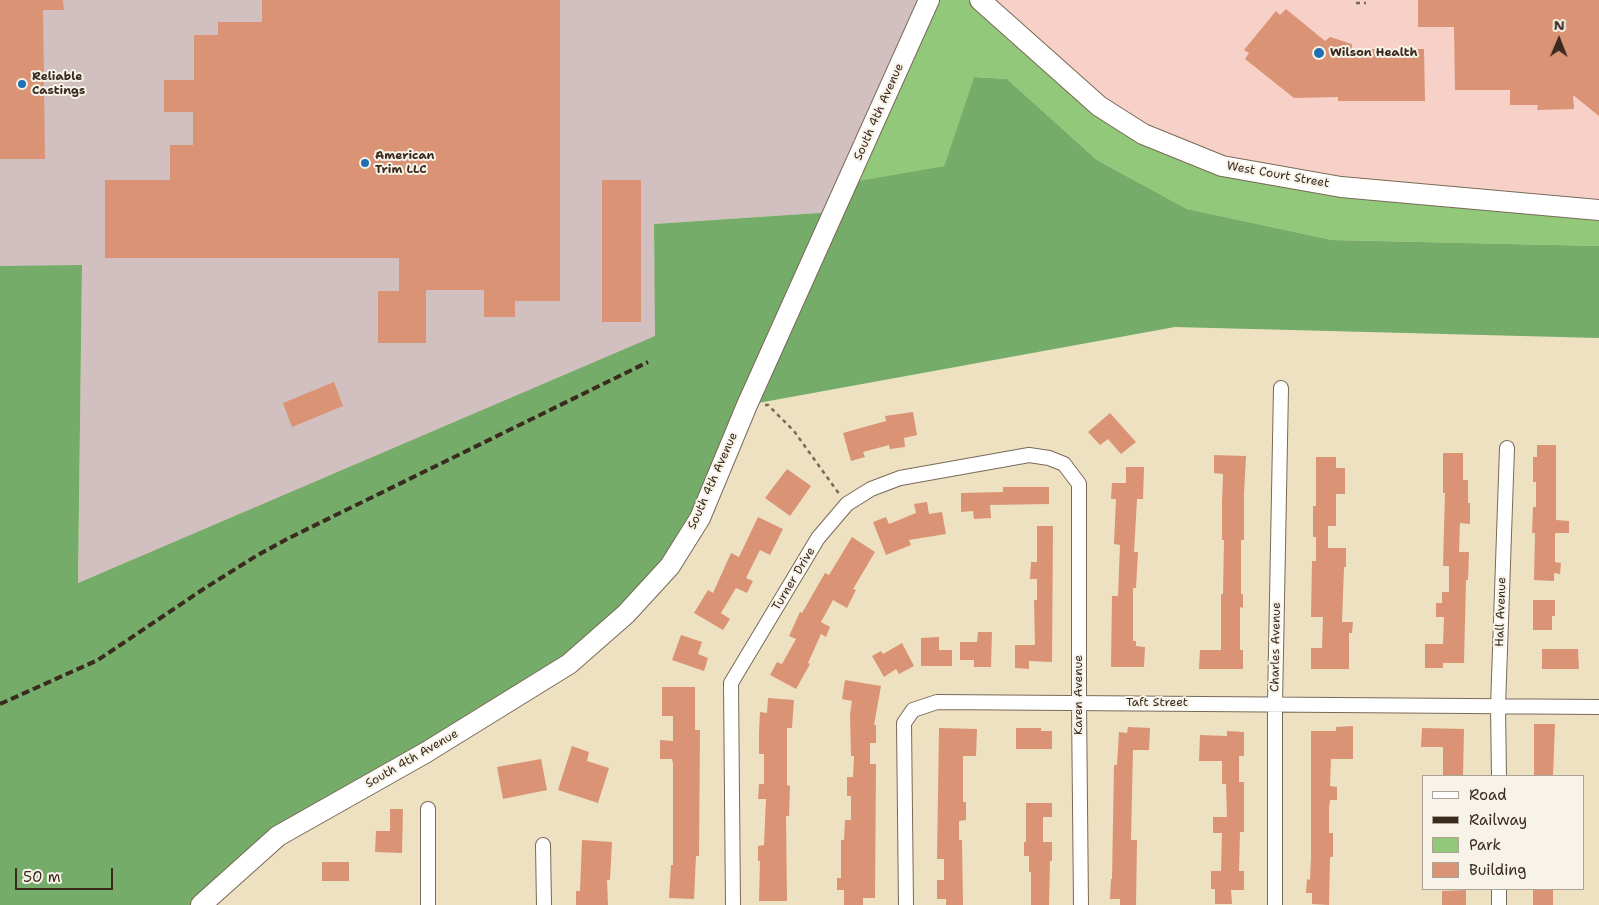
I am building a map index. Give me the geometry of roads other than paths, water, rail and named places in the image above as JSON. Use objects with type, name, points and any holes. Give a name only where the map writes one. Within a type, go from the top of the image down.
[{"type":"street","name":"South 4th Avenue","points":[[201,905],[278,836],[425,753],[569,664],[626,614],[670,566],[700,518],[747,405],[929,0]]},
{"type":"street","name":"West Court Street","points":[[980,0],[1099,106],[1143,134],[1222,166],[1341,187],[1599,210]]},
{"type":"street","name":"Charles Avenue","points":[[1274,905],[1275,704],[1281,388]]},
{"type":"street","name":"Hall Avenue","points":[[1499,775],[1498,707],[1507,448]]},
{"type":"street","name":"Turner Drive","points":[[733,905],[731,682],[818,538],[847,504],[871,490],[900,478],[1029,455],[1049,458],[1064,464],[1079,484]]},
{"type":"street","name":"Karen Avenue","points":[[1079,484],[1081,905]]},
{"type":"street","name":"Taft Street","points":[[906,905],[904,723],[913,710],[937,702],[1599,708]]},
{"type":"street","points":[[428,809],[428,905]]},
{"type":"street","points":[[543,845],[544,905]]},
{"type":"street","points":[[1499,890],[1499,905]]},
{"type":"railway","points":[[0,704],[98,660],[202,590],[289,538],[648,362]]},
{"type":"place","name":"Wilson Health","points":[[1319,53]]},
{"type":"place","name":"Reliable Castings","points":[[22,84]]},
{"type":"place","name":"American Trim LLC","points":[[365,163]]}]
